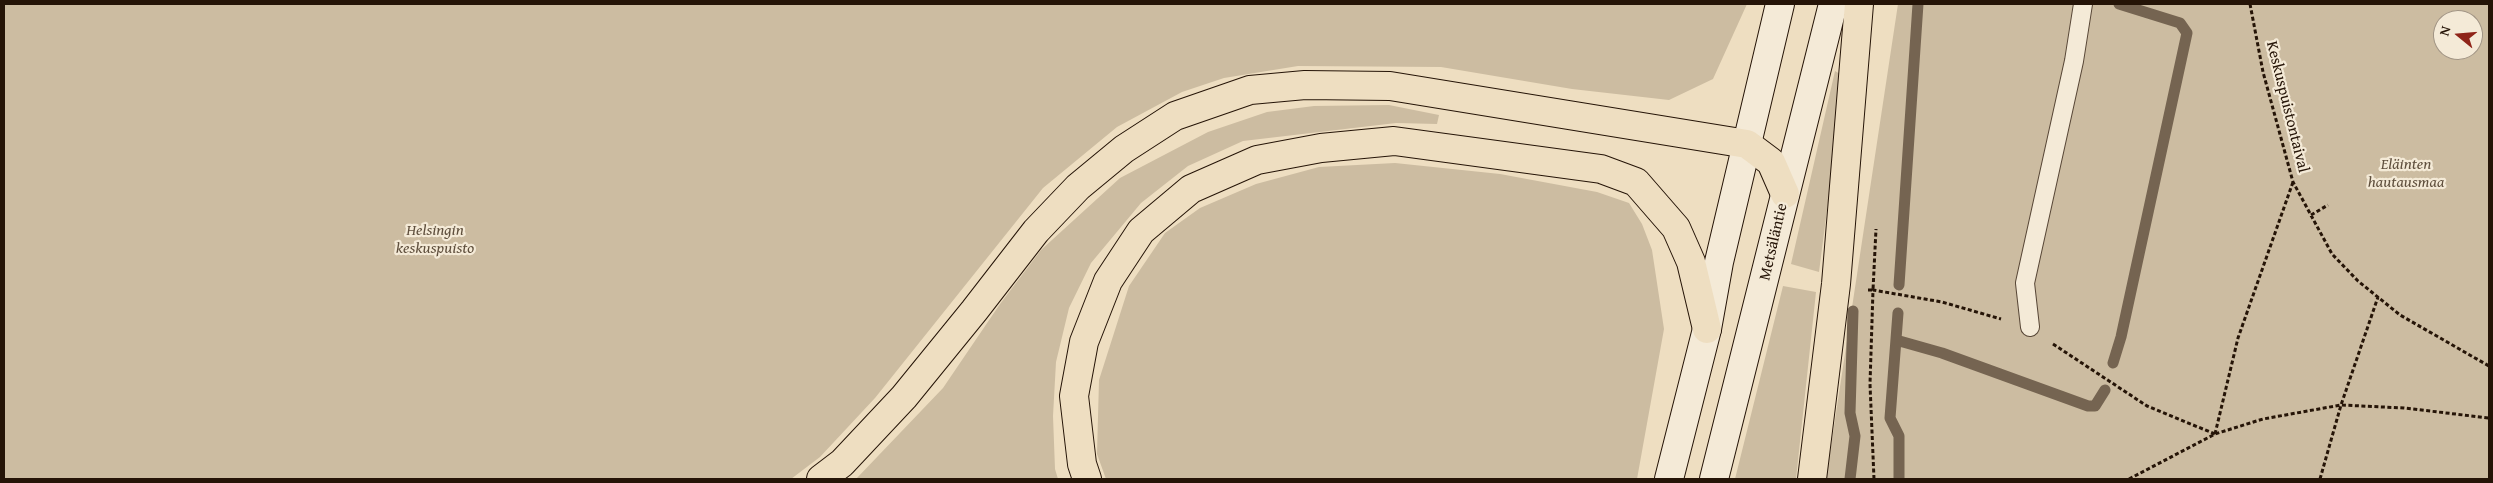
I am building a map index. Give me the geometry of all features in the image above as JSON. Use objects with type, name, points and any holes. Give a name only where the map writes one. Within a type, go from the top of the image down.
[{"type":"highway","points":[[1812,479],[1836,284],[1859,4]]},
{"type":"highway","points":[[821,479],[842,463],[904,397],[974,312],[1036,230],[1078,187],[1124,149],[1175,116],[1250,90],[1305,85],[1366,84],[1409,89],[1747,144],[1771,162],[1784,194]]},
{"type":"highway","points":[[1088,479],[1082,464],[1074,396],[1084,342],[1108,282],[1141,231],[1191,189],[1257,160],[1321,148],[1394,141],[1601,169],[1636,182],[1676,228],[1690,262],[1706,329]]},
{"type":"main road","points":[[1669,479],[1706,329],[1718,262],[1780,4]]},
{"type":"main road","name":"Metsäläntie","points":[[1714,479],[1833,4]]},
{"type":"lane","points":[[2030,327],[2025,283],[2074,61],[2083,4]]},
{"type":"path","name":"Keskuspuistontaival","points":[[2250,4],[2263,72],[2293,182],[2332,254],[2358,281],[2400,315],[2489,366]]},
{"type":"path","points":[[2215,434],[2238,338],[2293,182]]},
{"type":"path","points":[[2311,215],[2328,205]]},
{"type":"path","points":[[1874,479],[1870,384],[1873,290],[1942,302],[2030,327],[2084,366],[2148,406],[2215,434]]},
{"type":"path","points":[[2320,479],[2341,405],[2378,297]]},
{"type":"path","points":[[2129,479],[2215,434],[2263,419],[2341,405],[2404,408],[2489,418]]},
{"type":"green space","name":"Helsingin keskuspuisto","points":[[4,4],[1747,4],[1713,79],[1669,100],[1572,89],[1441,67],[1298,66],[1224,78],[1182,92],[1117,127],[1043,188],[875,398],[820,457],[791,479],[4,479]]},
{"type":"green space","name":"Eläinten hautausmaa","points":[[1898,4],[2489,4],[2489,479],[1826,479]]},
{"type":"green space","points":[[1835,71],[1840,74],[1832,171],[1819,272],[1791,264]]},
{"type":"green space","points":[[1389,105],[1439,115],[1437,124],[1396,123],[1243,141],[1188,166],[1141,203],[1091,263],[1069,308],[1056,362],[1053,416],[1055,469],[1058,479],[856,479],[943,388],[1000,304],[1041,250],[1120,178],[1208,132],[1267,112],[1314,106]]},
{"type":"green space","points":[[1395,163],[1500,174],[1597,192],[1629,203],[1642,224],[1652,250],[1664,329],[1637,479],[1106,479],[1097,454],[1099,380],[1129,286],[1165,233],[1200,208],[1256,184],[1319,167]]},
{"type":"green space","points":[[1783,286],[1816,292],[1796,479],[1735,479]]},
{"type":"waterway","points":[[1899,285],[1918,4]]},
{"type":"waterway","points":[[2113,363],[2121,337],[2187,33],[2180,23],[2119,4]]},
{"type":"waterway","points":[[1850,479],[1855,436],[1850,413],[1853,311]]},
{"type":"waterway","points":[[1898,313],[1890,418],[1899,436],[1899,479]]},
{"type":"waterway","points":[[1896,340],[1942,353],[2088,406],[2095,406],[2105,390]]}]
